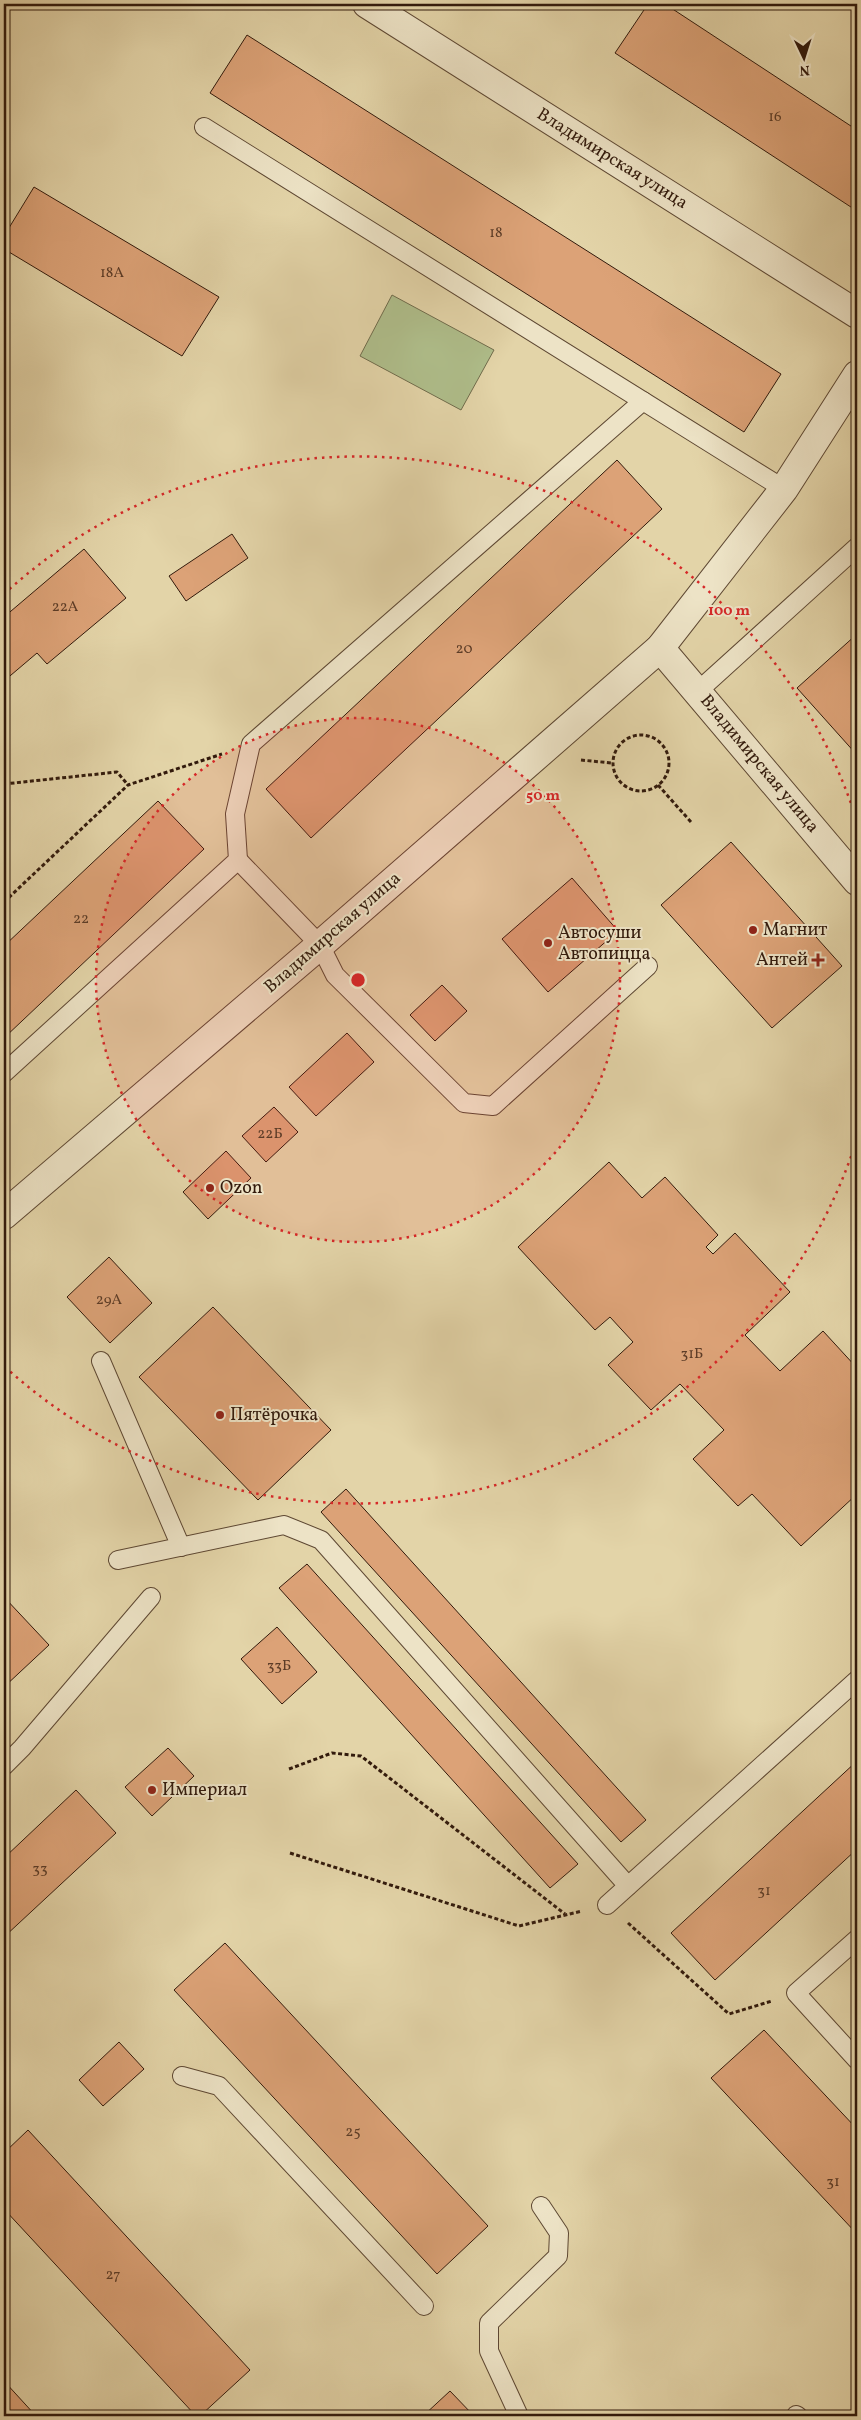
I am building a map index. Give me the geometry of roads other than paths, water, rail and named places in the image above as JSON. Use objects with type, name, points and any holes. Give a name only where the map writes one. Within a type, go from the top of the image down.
[{"type":"street","name":"Владимирская улица","points":[[367,4],[857,314]]},
{"type":"street","name":"Владимирская улица","points":[[4,1215],[320,945],[660,648],[784,489],[857,375]]},
{"type":"street","name":"Владимирская улица","points":[[660,648],[857,880]]},
{"type":"lane","points":[[204,126],[784,489]]},
{"type":"lane","points":[[643,401],[251,744],[235,814],[238,860],[320,945],[335,975],[464,1102],[493,1106],[648,966]]},
{"type":"lane","points":[[697,692],[857,548]]},
{"type":"lane","points":[[4,1073],[238,860]]},
{"type":"lane","points":[[101,1361],[181,1547]]},
{"type":"lane","points":[[118,1560],[284,1525],[321,1540],[628,1886]]},
{"type":"lane","points":[[4,1766],[22,1748],[151,1597]]},
{"type":"lane","points":[[607,1905],[857,1680]]},
{"type":"lane","points":[[857,1939],[796,1993],[857,2060]]},
{"type":"lane","points":[[182,2076],[219,2086],[424,2306]]},
{"type":"lane","points":[[519,2416],[489,2351],[489,2323],[558,2256],[559,2234],[542,2206]]},
{"type":"place","name":"Магнит","points":[[753,930]]},
{"type":"place","name":"Автосуши Автопицца","points":[[548,943]]},
{"type":"place","name":"Антей","points":[[818,960]]},
{"type":"place","name":"Ozon","points":[[210,1188]]},
{"type":"place","name":"Пятёрочка","points":[[220,1415]]},
{"type":"place","name":"Империал","points":[[152,1790]]}]
